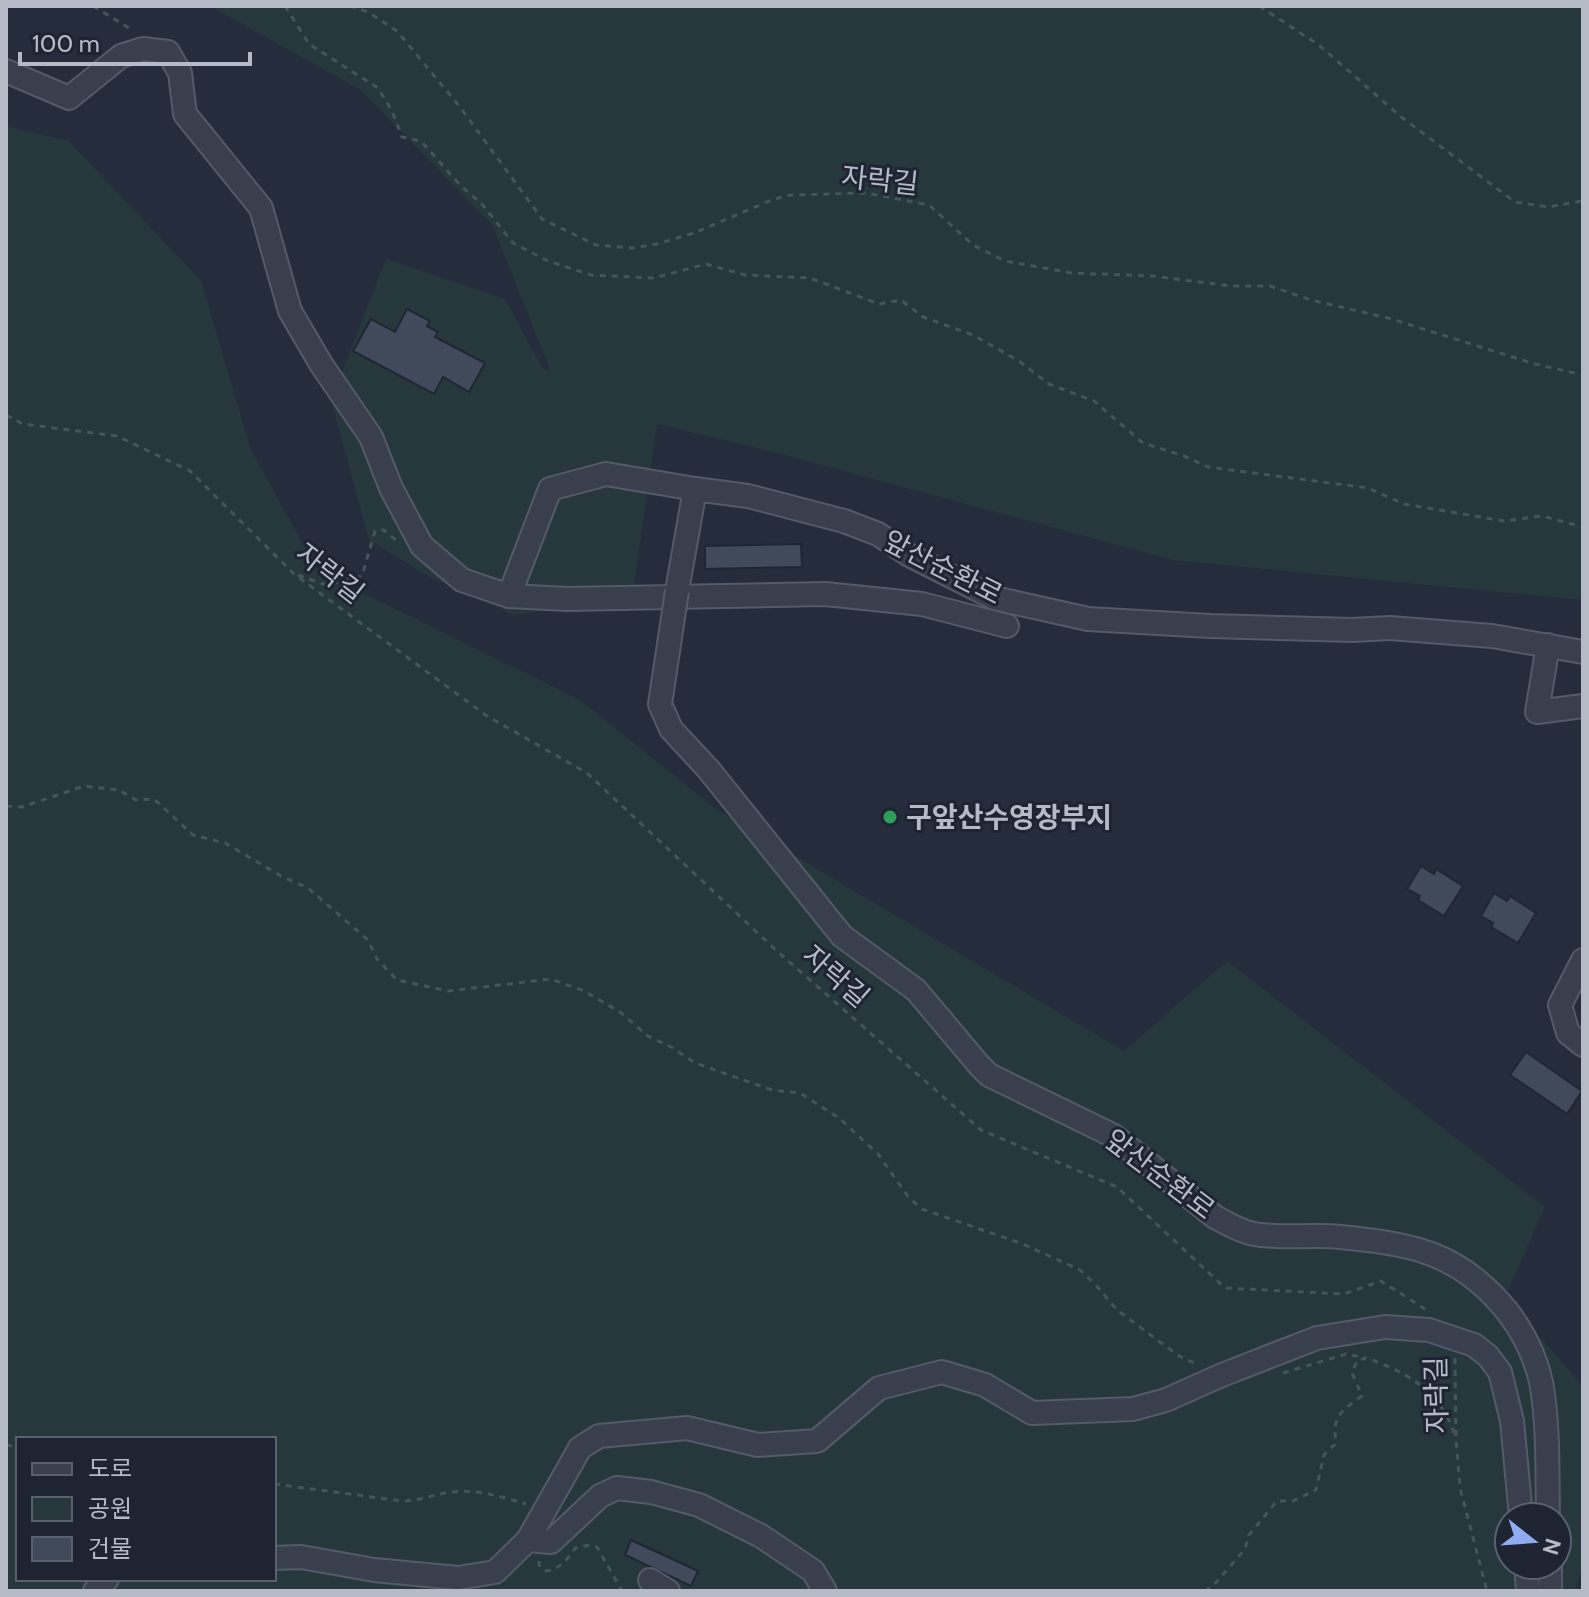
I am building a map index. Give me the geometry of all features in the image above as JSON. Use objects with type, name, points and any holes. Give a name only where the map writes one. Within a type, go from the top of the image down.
[{"type":"street","points":[[6,71],[69,98],[121,56],[143,49],[168,52],[180,73],[185,114],[261,208],[290,311],[321,364],[371,437],[391,488],[422,546],[462,580],[509,596],[567,599],[825,594],[922,604],[1007,626]]},
{"type":"street","name":"앞산순환로","points":[[509,596],[550,489],[606,474],[748,496],[844,521],[878,534],[909,555],[994,598],[1088,619],[1242,627],[1390,628],[1492,636],[1583,652]]},
{"type":"street","name":"앞산순환로","points":[[695,489],[660,704],[671,729],[709,770],[842,936],[916,990],[989,1075],[1114,1136],[1215,1217],[1253,1234],[1375,1240],[1427,1252],[1456,1264],[1488,1288],[1513,1319],[1535,1360],[1545,1418],[1548,1501]]},
{"type":"street","points":[[1548,645],[1537,712],[1583,706]]},
{"type":"street","points":[[1583,960],[1560,1005],[1568,1033],[1583,1045]]},
{"type":"street","points":[[276,1558],[301,1557],[374,1570],[458,1578],[495,1572],[534,1541],[545,1510],[580,1448],[599,1436],[687,1428],[758,1445],[817,1441],[879,1388],[942,1372],[985,1385],[1032,1413],[1133,1409],[1166,1400],[1317,1338],[1385,1327],[1429,1330],[1474,1345],[1488,1356],[1500,1372],[1512,1421],[1520,1501]]},
{"type":"street","points":[[534,1541],[551,1542],[600,1496],[617,1488],[651,1492],[699,1505],[761,1536],[813,1571],[825,1591]]},
{"type":"path","points":[[93,6],[141,36]]},
{"type":"path","points":[[285,6],[309,44],[378,88],[392,111],[402,137],[421,141],[461,186],[482,204],[513,243],[548,261],[591,275],[654,278],[706,264],[745,275],[810,278],[879,304],[901,300],[923,317],[973,335],[1019,361],[1049,384],[1094,401],[1143,443],[1208,467],[1368,488],[1404,504],[1504,521],[1542,516],[1583,527]]},
{"type":"path","name":"자락길","points":[[350,6],[368,12],[397,31],[460,107],[542,219],[596,245],[633,248],[657,244],[791,195],[866,193],[929,205],[973,245],[1005,261],[1072,273],[1153,276],[1231,286],[1270,286],[1311,300],[1388,318],[1535,364],[1583,375]]},
{"type":"path","points":[[1259,6],[1319,45],[1400,116],[1515,202],[1548,207],[1583,201]]},
{"type":"path","name":"자락길","points":[[6,415],[23,424],[117,436],[190,471],[294,574],[487,716],[587,773],[778,952],[981,1130],[1117,1187],[1225,1288],[1344,1294],[1381,1281],[1431,1312]]},
{"type":"path","points":[[294,574],[326,585],[362,576],[375,531]]},
{"type":"path","points":[[6,806],[22,807],[84,786],[119,790],[136,800],[154,799],[193,835],[225,843],[308,888],[368,940],[377,959],[397,980],[448,991],[551,979],[584,991],[620,1012],[648,1036],[695,1063],[772,1090],[800,1093],[839,1118],[878,1154],[909,1198],[922,1209],[1023,1244],[1080,1270],[1117,1310],[1179,1356],[1222,1375]]},
{"type":"path","name":"자락길","points":[[1455,1338],[1460,1488],[1487,1591]]},
{"type":"path","points":[[1279,1374],[1346,1354],[1391,1366],[1425,1387],[1443,1409],[1456,1439]]},
{"type":"path","points":[[1205,1591],[1245,1549],[1249,1535],[1277,1501],[1293,1501],[1316,1490],[1324,1455],[1336,1443],[1334,1426],[1342,1411],[1362,1396],[1352,1373],[1357,1361],[1366,1358]]},
{"type":"path","points":[[276,1484],[402,1501],[420,1501],[455,1492],[491,1493],[545,1510]]},
{"type":"path","points":[[534,1541],[539,1565],[546,1571],[564,1564],[575,1548],[597,1547],[622,1591]]},
{"type":"green space","points":[[210,6],[1583,6],[1583,600],[1173,560],[770,451],[657,424],[632,599],[513,615],[426,575],[369,540],[331,400],[386,259],[505,299],[543,369],[550,370],[493,226],[361,90]]},
{"type":"green space","points":[[6,126],[69,141],[201,281],[251,450],[318,571],[580,700],[716,809],[1124,1051],[1227,961],[1545,1207],[1505,1297],[1583,1386],[1583,1565],[1575,1591],[6,1591]]},
{"type":"building","points":[[407,309],[430,321],[427,326],[438,332],[435,337],[485,363],[469,392],[443,377],[434,394],[353,351],[371,319],[395,332]]},
{"type":"building","points":[[801,544],[802,567],[705,569],[705,546]]},
{"type":"building","points":[[1421,866],[1434,874],[1436,869],[1463,886],[1444,916],[1418,900],[1420,896],[1407,889]]},
{"type":"building","points":[[1494,893],[1507,901],[1510,896],[1536,913],[1518,943],[1491,927],[1493,923],[1481,916]]},
{"type":"building","points":[[1526,1052],[1582,1091],[1567,1114],[1510,1075]]},
{"type":"building","points":[[631,1540],[698,1571],[691,1586],[625,1555]]},
{"type":"place","name":"구앞산수영장부지","points":[[890,817]]}]
